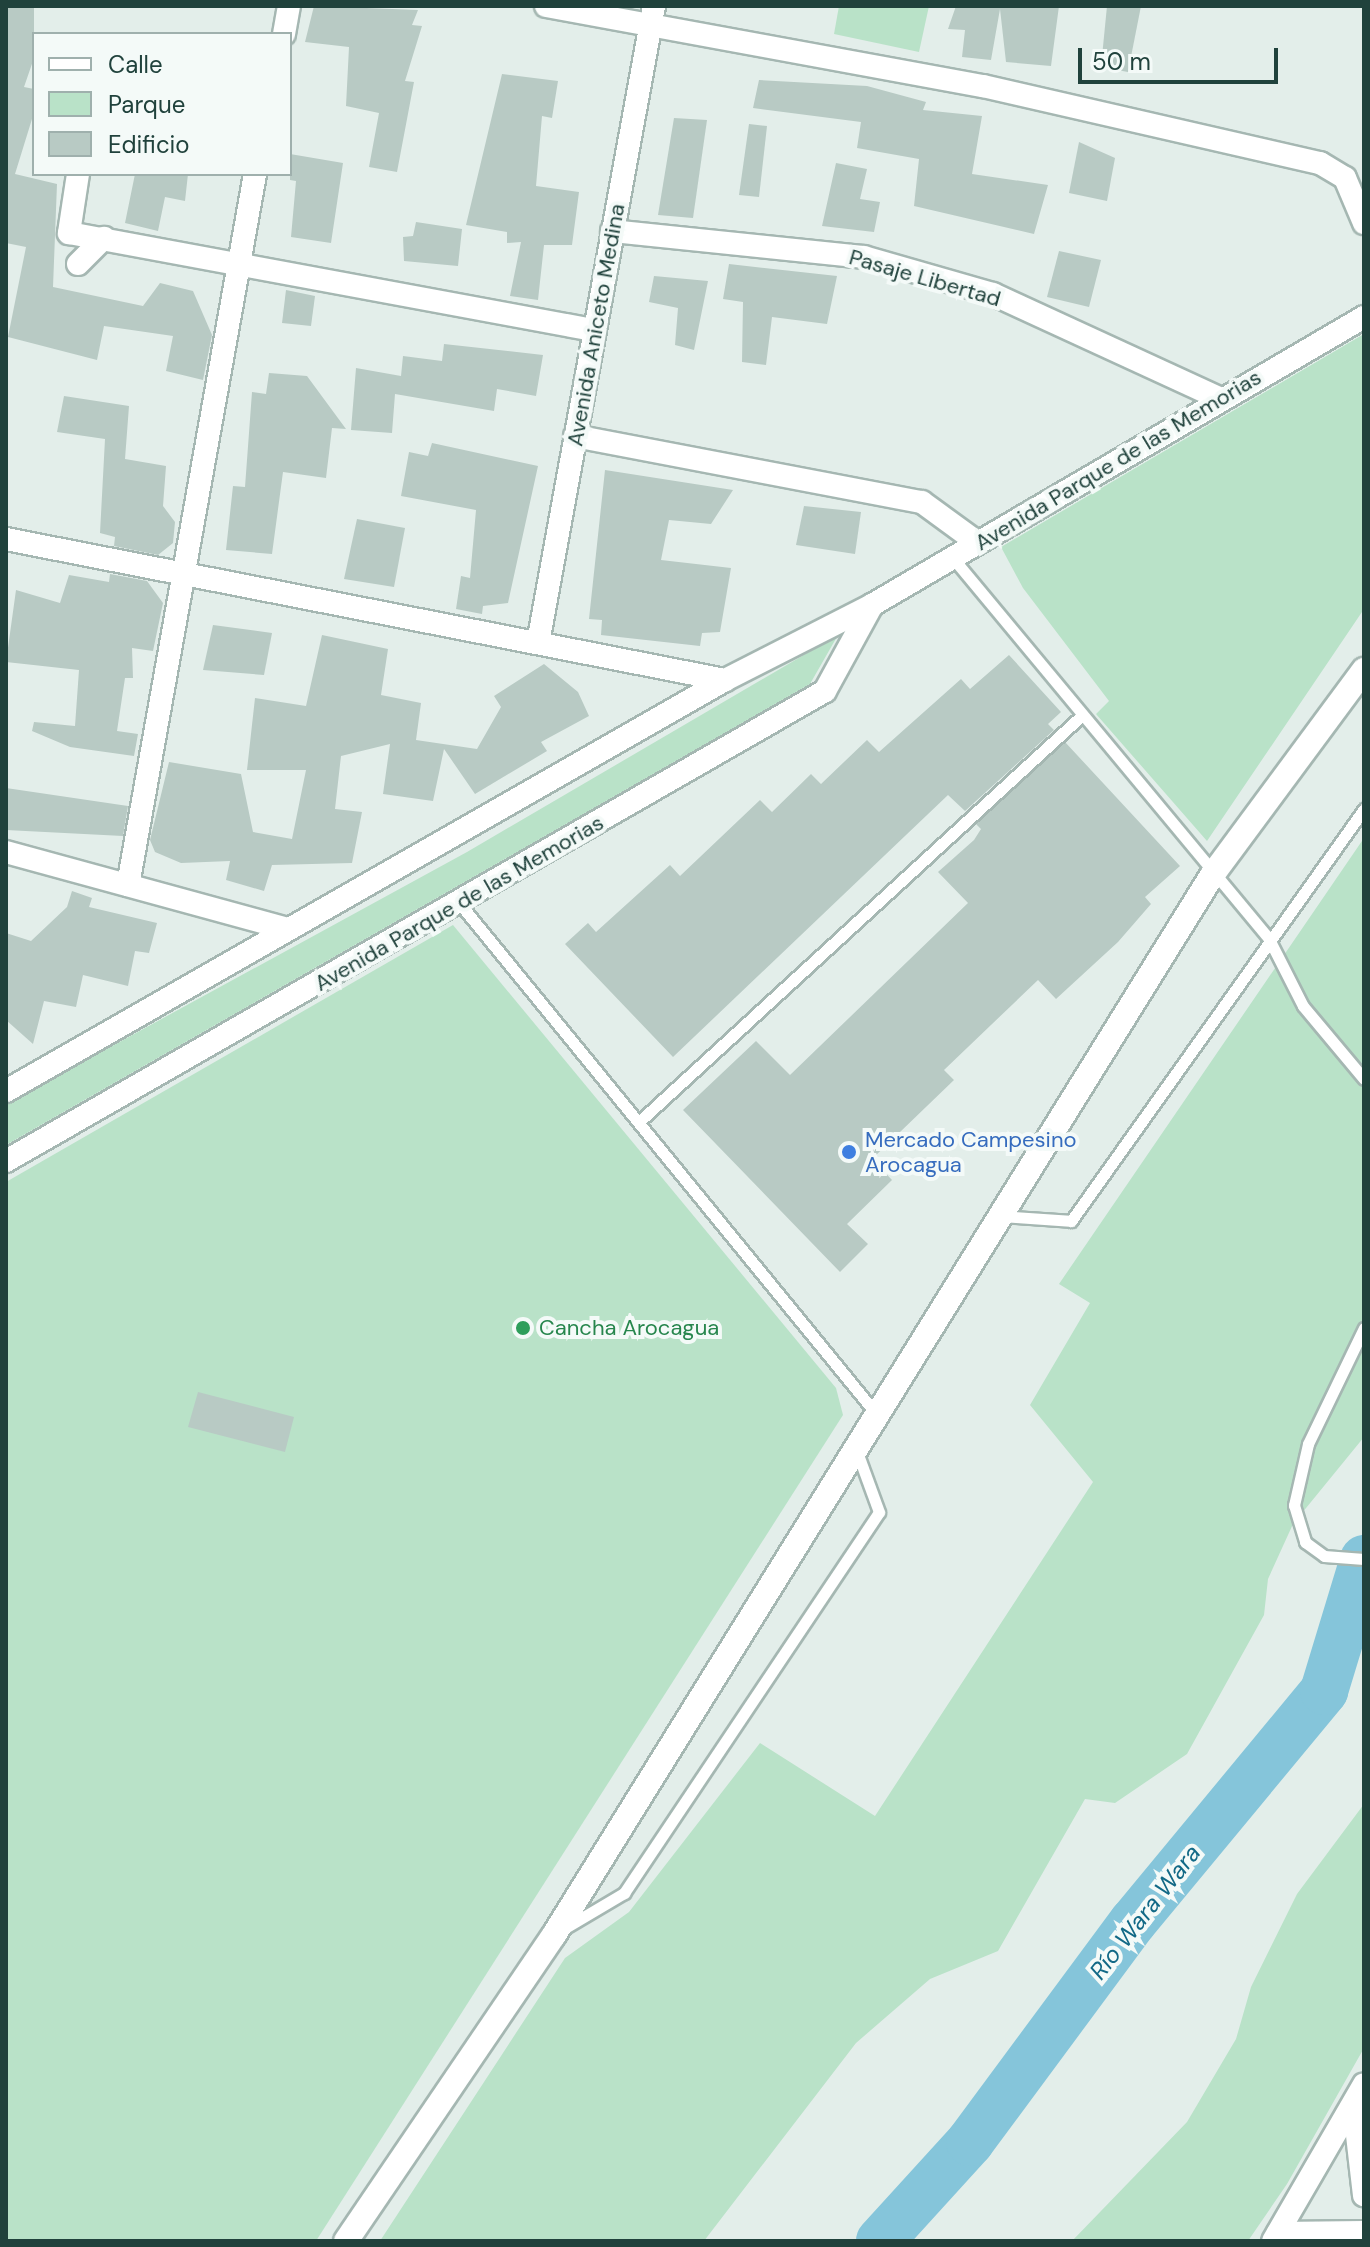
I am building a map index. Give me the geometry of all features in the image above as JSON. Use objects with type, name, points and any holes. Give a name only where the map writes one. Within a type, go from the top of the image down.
[{"type":"street","points":[[284,32],[289,6]]},
{"type":"street","points":[[546,6],[652,16],[983,86],[1320,163],[1345,178],[1364,223]]},
{"type":"street","name":"Avenida Aniceto Medina","points":[[538,643],[652,16]]},
{"type":"street","points":[[78,176],[69,233],[593,330]]},
{"type":"street","points":[[128,885],[189,572],[237,264],[255,176]]},
{"type":"street","name":"Pasaje Libertad","points":[[612,231],[864,257],[993,294],[1219,398]]},
{"type":"street","points":[[78,264],[104,238]]},
{"type":"street","name":"Avenida Parque de las Memorias","points":[[6,1091],[725,680],[872,605],[1219,398],[1364,317]]},
{"type":"street","points":[[575,436],[922,502],[978,543]]},
{"type":"street","points":[[6,539],[189,572],[725,680]]},
{"type":"street","name":"Avenida Parque de las Memorias","points":[[6,1161],[460,904],[825,691],[872,605]]},
{"type":"street","points":[[346,2241],[554,1935],[853,1443],[1000,1216],[1213,874],[1364,670]]},
{"type":"street","points":[[6,852],[288,929]]},
{"type":"street","points":[[1276,2237],[1354,2109],[1364,2084]]},
{"type":"street","points":[[1354,2109],[1364,2195]]},
{"type":"street","points":[[1276,2237],[1364,2232]]},
{"type":"lane","points":[[952,557],[1079,718],[1269,939],[1303,1006],[1364,1079]]},
{"type":"lane","points":[[642,1119],[1079,718]]},
{"type":"lane","points":[[1000,1216],[1071,1221],[1364,809]]},
{"type":"lane","points":[[460,904],[642,1119],[874,1411]]},
{"type":"lane","points":[[1364,1328],[1308,1444],[1294,1505],[1305,1542],[1324,1556],[1364,1559]]},
{"type":"lane","points":[[554,1935],[624,1893],[879,1512],[853,1443]]},
{"type":"green space","points":[[839,6],[929,6],[919,52],[834,34]]},
{"type":"green space","points":[[1364,334],[1364,609],[1207,841],[1096,714],[1109,701],[1023,588],[1001,547]]},
{"type":"green space","points":[[838,635],[810,684],[6,1145],[6,1104],[467,852]]},
{"type":"green space","points":[[1364,838],[1364,1437],[1293,1524],[1268,1579],[1264,1615],[1187,1754],[1115,1803],[1085,1799],[998,1951],[930,1979],[856,2043],[704,2241],[380,2241],[565,1958],[629,1912],[760,1743],[875,1816],[1093,1482],[1030,1405],[1090,1303],[1059,1284]]},
{"type":"green space","points":[[453,925],[836,1388],[843,1415],[316,2241],[6,2241],[6,1182]]},
{"type":"green space","points":[[1364,1804],[1364,2048],[1287,2184],[1248,2241],[1072,2241],[1187,2122],[1236,2039],[1251,1987],[1297,1894]]},
{"type":"building","points":[[6,6],[34,6],[32,64],[24,87],[32,89],[32,119],[15,174],[57,184],[53,287],[143,306],[160,283],[193,291],[212,335],[203,380],[166,371],[173,336],[104,326],[97,360],[8,337],[26,247],[6,243]]},
{"type":"building","points":[[314,6],[418,10],[412,25],[422,26],[405,81],[414,82],[397,172],[369,167],[379,113],[346,106],[349,47],[305,42]]},
{"type":"building","points":[[956,6],[1059,6],[1051,66],[1006,62],[1000,9],[991,60],[962,57],[965,30],[948,29]]},
{"type":"building","points":[[1107,6],[1141,6],[1128,72],[1101,67]]},
{"type":"building","points":[[502,74],[558,81],[552,118],[542,116],[536,186],[579,192],[572,245],[544,245],[538,300],[510,296],[521,242],[507,243],[507,232],[466,225]]},
{"type":"building","points":[[759,80],[867,86],[926,102],[923,110],[982,116],[972,174],[1048,185],[1034,234],[914,206],[919,159],[857,148],[861,122],[753,108]]},
{"type":"building","points":[[674,118],[707,120],[693,218],[658,215]]},
{"type":"building","points":[[749,124],[767,126],[759,197],[739,195]]},
{"type":"building","points":[[1079,142],[1115,158],[1107,201],[1069,193]]},
{"type":"building","points":[[292,154],[343,163],[331,243],[291,237],[296,181],[290,180]]},
{"type":"building","points":[[836,163],[867,169],[860,199],[880,202],[874,232],[822,226]]},
{"type":"building","points":[[135,176],[188,176],[185,201],[165,197],[158,231],[125,223]]},
{"type":"building","points":[[416,222],[462,229],[458,266],[404,261],[403,237],[413,236]]},
{"type":"building","points":[[1059,251],[1101,260],[1089,307],[1047,297]]},
{"type":"building","points":[[729,264],[837,276],[827,324],[772,317],[766,365],[742,362],[743,302],[723,299]]},
{"type":"building","points":[[654,276],[708,281],[694,350],[675,345],[678,308],[649,302]]},
{"type":"building","points":[[286,290],[315,296],[311,326],[282,323]]},
{"type":"building","points":[[444,344],[543,355],[536,396],[497,389],[494,411],[395,394],[392,433],[351,430],[356,368],[401,376],[403,356],[442,361]]},
{"type":"building","points":[[269,373],[307,376],[346,429],[332,428],[326,478],[283,472],[272,554],[226,550],[233,486],[245,487],[252,392],[266,394]]},
{"type":"building","points":[[64,396],[129,406],[125,459],[166,466],[163,506],[175,522],[173,543],[158,555],[114,546],[115,537],[100,533],[105,439],[57,432]]},
{"type":"building","points":[[432,443],[538,466],[508,603],[483,606],[482,614],[456,609],[461,576],[470,578],[476,510],[401,496],[409,452],[428,456]]},
{"type":"building","points":[[605,470],[733,490],[711,524],[669,520],[661,560],[731,568],[720,632],[702,633],[700,646],[601,635],[602,620],[589,619]]},
{"type":"building","points":[[804,506],[861,512],[855,554],[796,545]]},
{"type":"building","points":[[357,519],[405,528],[394,587],[344,579]]},
{"type":"building","points":[[110,574],[147,581],[163,603],[153,651],[132,648],[133,678],[125,678],[117,731],[138,734],[134,756],[70,747],[32,731],[34,722],[75,726],[79,670],[6,662],[16,590],[60,603],[69,575],[109,582]]},
{"type":"building","points":[[213,625],[272,633],[264,675],[203,670]]},
{"type":"building","points":[[322,635],[388,649],[381,695],[421,703],[416,740],[477,749],[501,707],[494,696],[544,664],[578,692],[589,716],[541,742],[547,751],[475,794],[444,749],[433,801],[383,794],[390,744],[341,756],[335,809],[362,812],[352,863],[272,865],[264,891],[226,880],[230,861],[181,863],[155,852],[150,840],[169,762],[241,774],[253,832],[292,839],[306,770],[247,770],[255,698],[306,706]]},
{"type":"building","points":[[1009,655],[1061,712],[1048,724],[1054,730],[965,811],[948,795],[673,1057],[565,944],[588,923],[596,932],[670,865],[680,876],[760,800],[772,812],[811,774],[821,784],[867,740],[879,752],[961,679],[970,689]]},
{"type":"building","points":[[1065,742],[1180,866],[1145,897],[1151,904],[1118,942],[1056,999],[1038,980],[944,1070],[954,1080],[872,1159],[892,1180],[847,1224],[868,1244],[840,1272],[683,1110],[756,1041],[790,1075],[968,903],[938,872],[974,840],[981,829],[976,824]]},
{"type":"building","points":[[6,788],[128,806],[123,836],[6,830]]},
{"type":"building","points":[[72,891],[92,898],[89,907],[157,923],[149,953],[135,951],[128,986],[83,975],[76,1007],[44,1001],[33,1044],[6,1020],[6,933],[31,941],[67,907]]},
{"type":"building","points":[[198,1392],[294,1417],[285,1452],[188,1427]]},
{"type":"waterway","name":"Río Wara Wara","points":[[880,2241],[970,2142],[1133,1922],[1324,1691],[1364,1559]]},
{"type":"place","name":"Mercado Campesino Arocagua","points":[[849,1152]]},
{"type":"place","name":"Cancha Arocagua","points":[[523,1328]]}]
